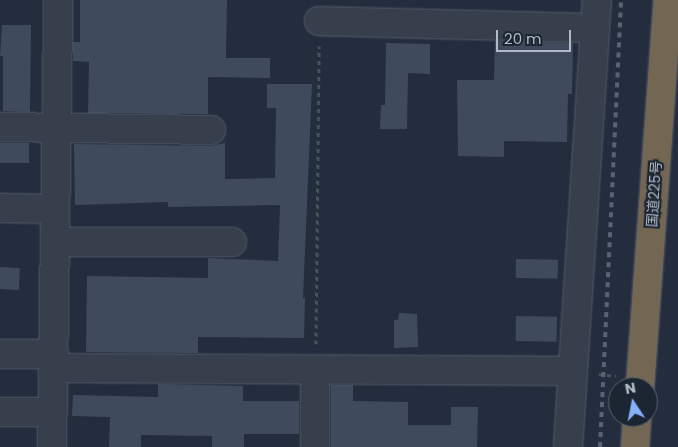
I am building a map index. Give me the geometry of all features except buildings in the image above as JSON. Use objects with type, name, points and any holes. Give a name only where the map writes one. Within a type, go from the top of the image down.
[{"type":"highway","name":"国道225号","points":[[641,377],[668,0]]},
{"type":"highway","points":[[635,447],[636,427]]},
{"type":"street","points":[[52,447],[58,0]]},
{"type":"street","points":[[568,447],[571,372],[597,0]]},
{"type":"street","points":[[319,21],[595,28]]},
{"type":"street","points":[[0,127],[211,130]]},
{"type":"street","points":[[0,208],[55,209]]},
{"type":"street","points":[[55,242],[232,242]]},
{"type":"street","points":[[0,354],[54,361],[316,370],[571,372]]},
{"type":"street","points":[[314,447],[316,370]]},
{"type":"street","points":[[0,412],[53,412]]},
{"type":"path","points":[[316,370],[319,21]]},
{"type":"railway","points":[[600,447],[621,0]]}]
